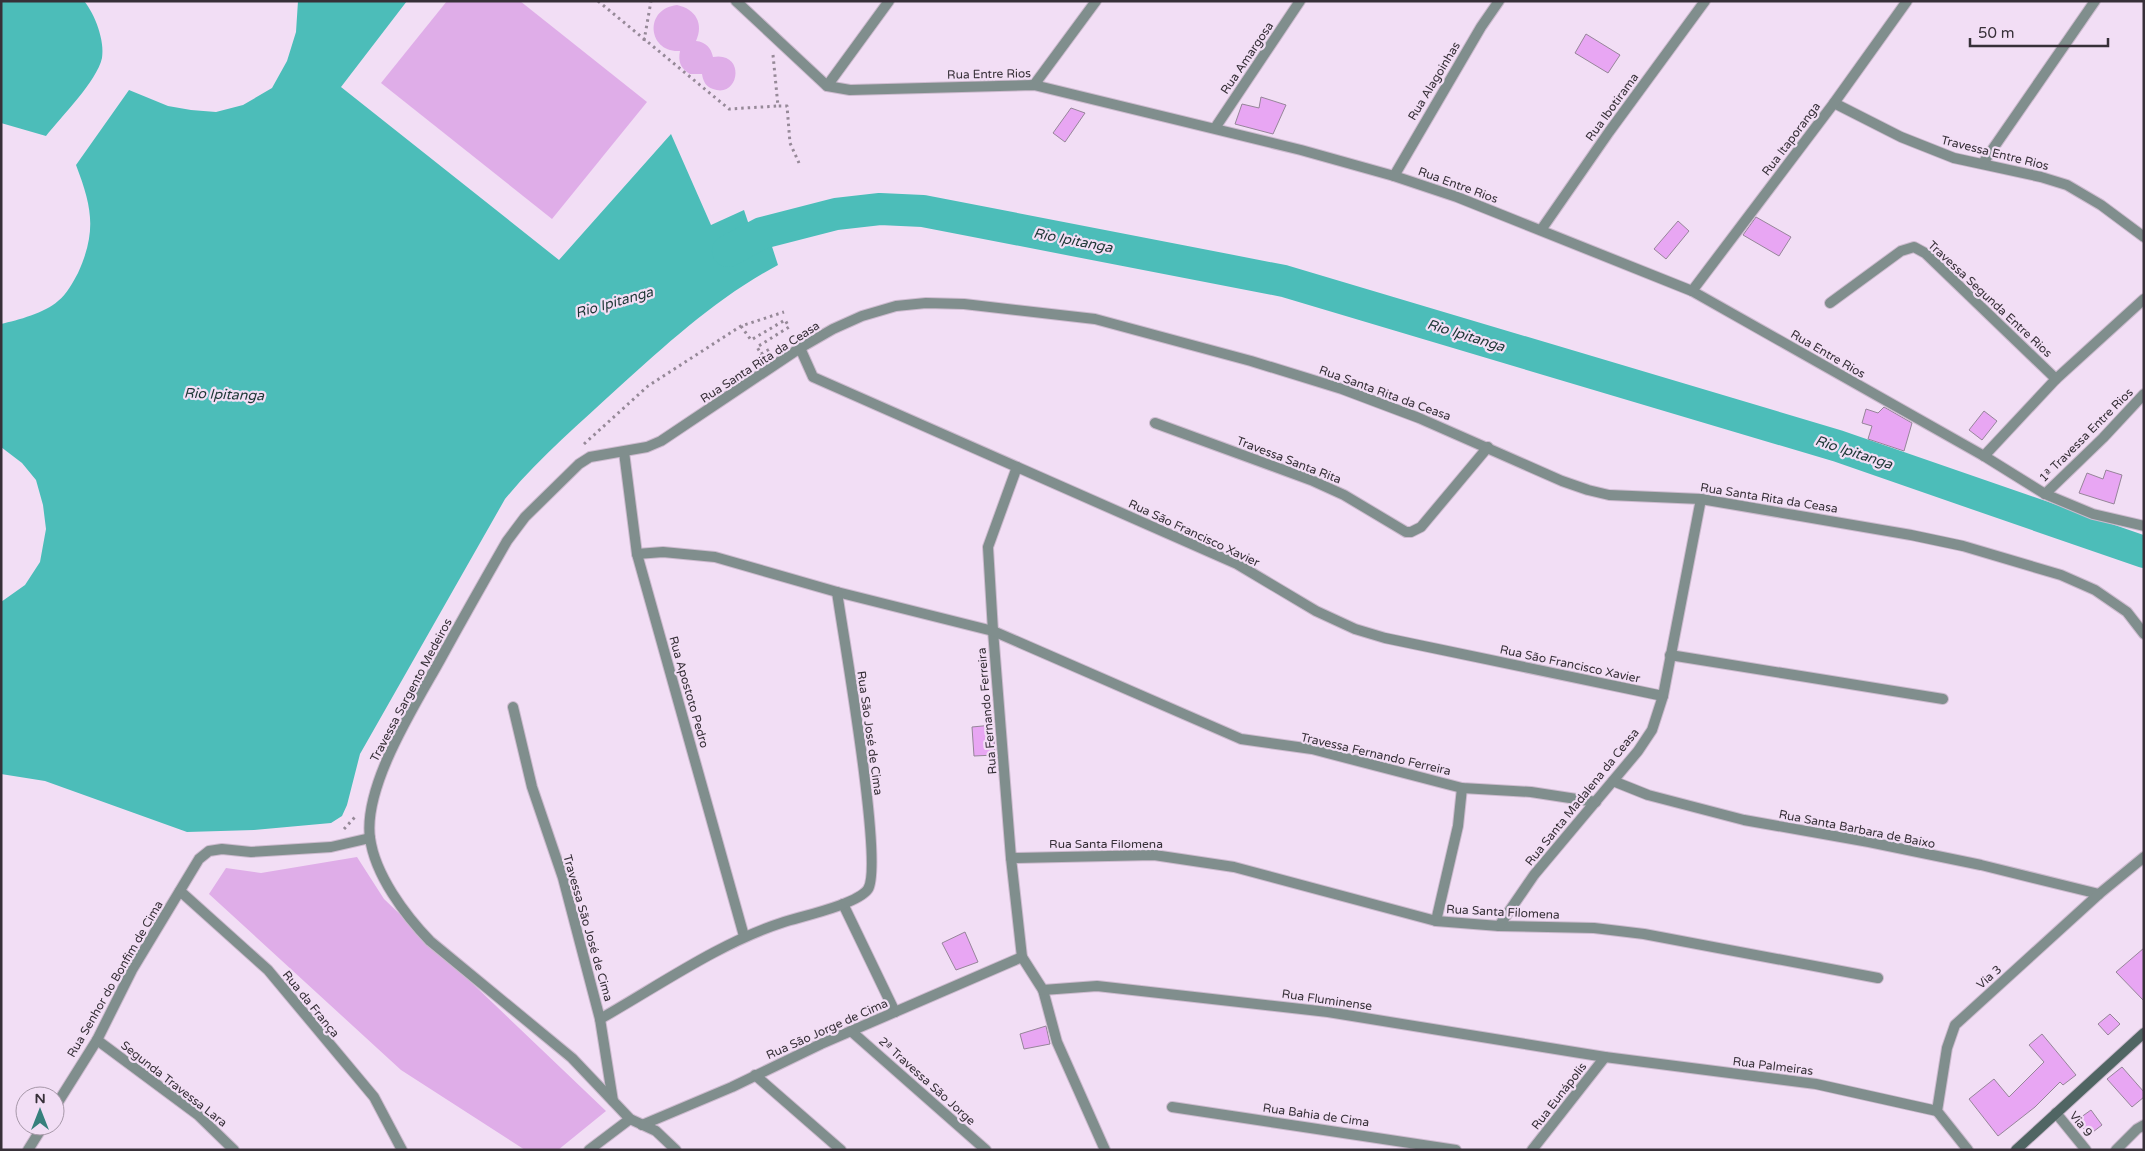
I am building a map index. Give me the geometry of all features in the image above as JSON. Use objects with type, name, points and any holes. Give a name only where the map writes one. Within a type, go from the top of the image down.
[{"type":"street","points":[[736,1],[828,86],[890,1]]},
{"type":"street","points":[[1034,85],[1096,1]]},
{"type":"street","name":"Rua Amargosa","points":[[1215,128],[1300,1]]},
{"type":"street","name":"Rua Alagoinhas","points":[[1394,176],[1481,27],[1499,1]]},
{"type":"street","name":"Rua Ibotirama","points":[[1541,230],[1609,132],[1706,1]]},
{"type":"street","name":"Rua Itaporanga","points":[[1692,291],[1834,103],[1907,1]]},
{"type":"street","points":[[1983,163],[2095,1]]},
{"type":"street","name":"Rua Entre Rios","points":[[828,86],[850,90],[1034,85],[1215,128],[1394,176],[1457,197],[1692,291],[1984,456],[2045,494],[2093,514],[2144,526]]},
{"type":"street","name":"Travessa Entre Rios","points":[[1834,103],[1926,148],[1954,158],[2041,176],[2067,185],[2101,205],[2144,237]]},
{"type":"street","name":"Travessa Segunda Entre Rios","points":[[1830,303],[1901,251],[1907,248],[1919,248],[2056,379]]},
{"type":"street","points":[[1984,456],[2056,379],[2144,299]]},
{"type":"street","name":"Rua Santa Rita da Ceasa","points":[[624,452],[647,448],[662,441],[800,348],[832,329],[862,316],[896,306],[926,302],[964,304],[1095,319],[1252,361],[1342,389],[1488,446],[1562,480],[1609,495],[1701,499],[1911,535],[1963,546],[2061,575],[2095,590],[2119,606],[2127,612],[2144,634]]},
{"type":"street","name":"Rua São Francisco Xavier","points":[[800,348],[814,377],[1238,564],[1316,611],[1355,629],[1428,648],[1663,696]]},
{"type":"street","name":"1ª Travessa Entre Rios","points":[[2045,494],[2103,438],[2144,394]]},
{"type":"street","name":"Travessa Santa Rita","points":[[1155,423],[1311,480],[1344,495],[1406,532],[1411,532],[1421,527],[1488,446]]},
{"type":"street","name":"Rua Apostoto Pedro","points":[[624,452],[637,554],[744,936]]},
{"type":"street","name":"Travessa Sargento Medeiros","points":[[624,452],[590,458],[579,464],[525,517],[506,541],[400,733],[382,770],[370,819],[370,838],[379,872],[414,925],[430,941],[572,1058],[630,1119],[656,1132],[676,1150]]},
{"type":"street","name":"Rua Fernando Ferreira","points":[[1017,467],[988,547],[1011,858],[1022,957]]},
{"type":"street","name":"Rua Santa Madalena da Ceasa","points":[[1499,926],[1534,875],[1596,802],[1652,730],[1663,696],[1701,499]]},
{"type":"street","points":[[637,554],[663,552],[715,557],[837,592],[993,631]]},
{"type":"street","name":"Rua São José de Cima","points":[[837,592],[867,796],[871,877],[870,886],[862,896],[843,904]]},
{"type":"street","name":"Travessa Fernando Ferreira","points":[[993,631],[1241,739],[1312,749],[1462,788],[1531,792],[1596,802]]},
{"type":"street","points":[[1670,655],[1943,699]]},
{"type":"street","name":"Travessa São José de Cima","points":[[513,708],[532,787],[564,878],[600,1019],[613,1100]]},
{"type":"street","name":"Rua Santa Barbara de Baixo","points":[[1613,781],[1648,795],[1744,820],[1869,842],[1981,865],[2099,894]]},
{"type":"street","points":[[1436,921],[1458,826],[1462,788]]},
{"type":"street","name":"Rua Senhor do Bonfim de Cima","points":[[65,1091],[96,1040],[132,970],[199,859],[209,851],[222,849],[252,852],[331,847],[370,838]]},
{"type":"street","name":"Rua Santa Filomena","points":[[1011,858],[1154,855],[1225,865],[1436,921],[1499,926],[1594,928],[1644,934],[1878,978]]},
{"type":"street","name":"Via 3","points":[[1937,1111],[1947,1048],[1955,1025],[2099,894],[2144,857]]},
{"type":"street","name":"Rua da França","points":[[180,891],[268,970],[374,1097],[402,1150]]},
{"type":"street","points":[[600,1019],[744,936],[843,904],[895,1012]]},
{"type":"street","points":[[1022,957],[1043,990],[1057,1042],[1105,1150]]},
{"type":"street","name":"Rua São Jorge de Cima","points":[[642,1125],[732,1087],[851,1031],[1022,957]]},
{"type":"street","name":"Rua Fluminense","points":[[1043,990],[1096,986],[1328,1012],[1605,1057]]},
{"type":"street","name":"2ª Travessa São Jorge","points":[[851,1031],[986,1150]]},
{"type":"street","points":[[2016,1150],[2144,1033]]},
{"type":"street","name":"Segunda Travessa Lara","points":[[96,1040],[198,1115],[234,1150]]},
{"type":"street","name":"Rua Palmeiras","points":[[1605,1057],[1816,1084],[1937,1111]]},
{"type":"street","name":"Rua Eunápolis","points":[[1532,1150],[1605,1057]]},
{"type":"street","points":[[755,1075],[842,1150]]},
{"type":"street","name":"Rua Bahia de Cima","points":[[1172,1107],[1456,1150]]},
{"type":"street","points":[[1937,1111],[1968,1150]]},
{"type":"street","name":"Via 9","points":[[2056,1113],[2086,1150]]},
{"type":"street","points":[[589,1150],[630,1119]]},
{"type":"street","points":[[2116,1150],[2137,1129],[2144,1125]]},
{"type":"street","points":[[28,1150],[37,1136]]},
{"type":"path","points":[[598,1],[644,41],[729,109],[787,106],[790,143],[800,163]]},
{"type":"path","points":[[644,41],[651,1]]},
{"type":"path","points":[[771,50],[778,106]]},
{"type":"path","points":[[741,326],[751,340],[784,320],[789,327],[756,347],[761,354],[778,345]]},
{"type":"shaded area","points":[[447,1],[520,1],[647,102],[552,219],[381,83]]},
{"type":"shaded area","points":[[677,5],[689,10],[697,18],[699,29],[696,41],[707,46],[713,57],[724,57],[731,61],[735,67],[734,82],[729,87],[722,90],[708,87],[702,74],[690,74],[682,67],[679,58],[680,51],[669,50],[661,45],[656,38],[655,22],[659,14],[666,8]]},
{"type":"shaded area","points":[[357,857],[384,899],[606,1111],[558,1150],[525,1150],[401,1070],[209,894],[226,868],[261,873]]},
{"type":"water","points":[[1,1],[84,1],[92,13],[101,36],[103,51],[99,67],[86,88],[46,136],[1,123]]},
{"type":"water","points":[[298,1],[407,1],[341,87],[559,260],[671,134],[711,225],[744,210],[749,225],[763,219],[778,265],[735,291],[675,337],[560,441],[505,499],[360,754],[347,805],[342,816],[331,823],[254,830],[187,832],[45,781],[1,774],[1,602],[25,585],[40,562],[46,529],[43,505],[36,480],[22,463],[1,447],[1,324],[31,316],[46,309],[61,298],[70,288],[84,258],[90,231],[89,207],[76,165],[129,90],[168,106],[191,110],[216,112],[243,105],[272,88],[287,61],[296,32]]},
{"type":"building","points":[[1586,34],[1620,55],[1608,73],[1575,53]]},
{"type":"building","points":[[1261,97],[1286,105],[1273,134],[1235,124],[1242,104],[1259,108]]},
{"type":"building","points":[[1071,108],[1085,113],[1065,142],[1053,133]]},
{"type":"building","points":[[1756,217],[1791,237],[1779,256],[1743,235]]},
{"type":"building","points":[[1678,221],[1689,231],[1666,259],[1654,249]]},
{"type":"building","points":[[1884,407],[1912,423],[1904,451],[1868,439],[1872,426],[1862,423],[1866,409],[1878,413]]},
{"type":"building","points":[[1984,411],[1997,421],[1982,440],[1969,430]]},
{"type":"building","points":[[2106,470],[2122,475],[2114,504],[2079,493],[2087,473],[2103,479]]},
{"type":"building","points":[[993,725],[995,755],[974,756],[972,727]]},
{"type":"building","points":[[965,932],[978,962],[956,970],[942,943]]},
{"type":"building","points":[[2144,948],[2144,1001],[2116,972]]},
{"type":"building","points":[[2110,1014],[2120,1024],[2108,1035],[2098,1024]]},
{"type":"building","points":[[1046,1026],[1050,1044],[1024,1049],[1020,1034]]},
{"type":"building","points":[[2042,1034],[2076,1075],[2063,1085],[2060,1082],[2035,1107],[1998,1136],[1969,1099],[1994,1079],[2009,1097],[2044,1062],[2029,1045]]},
{"type":"building","points":[[2122,1067],[2144,1092],[2144,1097],[2132,1107],[2107,1079]]},
{"type":"building","points":[[2091,1110],[2102,1125],[2089,1135],[2077,1120]]},
{"type":"waterway","name":"Rio Ipitanga","points":[[728,251],[762,233],[836,214],[880,209],[923,211],[1284,281],[1838,446],[2144,552]]}]
